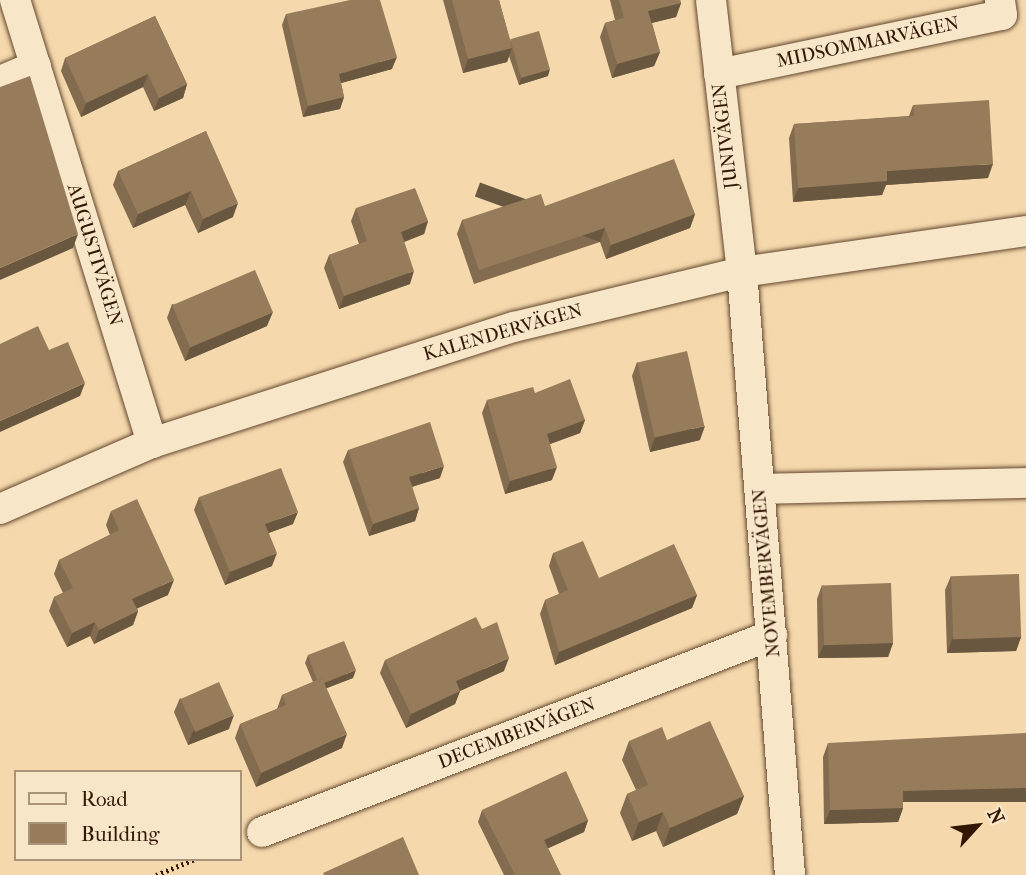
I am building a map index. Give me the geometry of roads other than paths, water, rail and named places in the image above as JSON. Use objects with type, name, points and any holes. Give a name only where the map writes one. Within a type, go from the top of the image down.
[{"type":"street","name":"AUGUSTIVÄGEN","points":[[15,0],[152,443]]},
{"type":"street","name":"JUNIVÄGEN","points":[[711,0],[743,272]]},
{"type":"street","name":"MIDSOMMARVÄGEN","points":[[719,74],[1002,15],[1000,0]]},
{"type":"street","points":[[0,81],[36,66]]},
{"type":"street","name":"KALENDERVÄGEN","points":[[0,509],[152,443],[514,327],[743,272],[1026,231]]},
{"type":"street","name":"NOVEMBERVÄGEN","points":[[743,272],[790,875]]},
{"type":"street","points":[[760,489],[1026,483]]},
{"type":"street","name":"DECEMBERVÄGEN","points":[[262,832],[772,635]]}]
